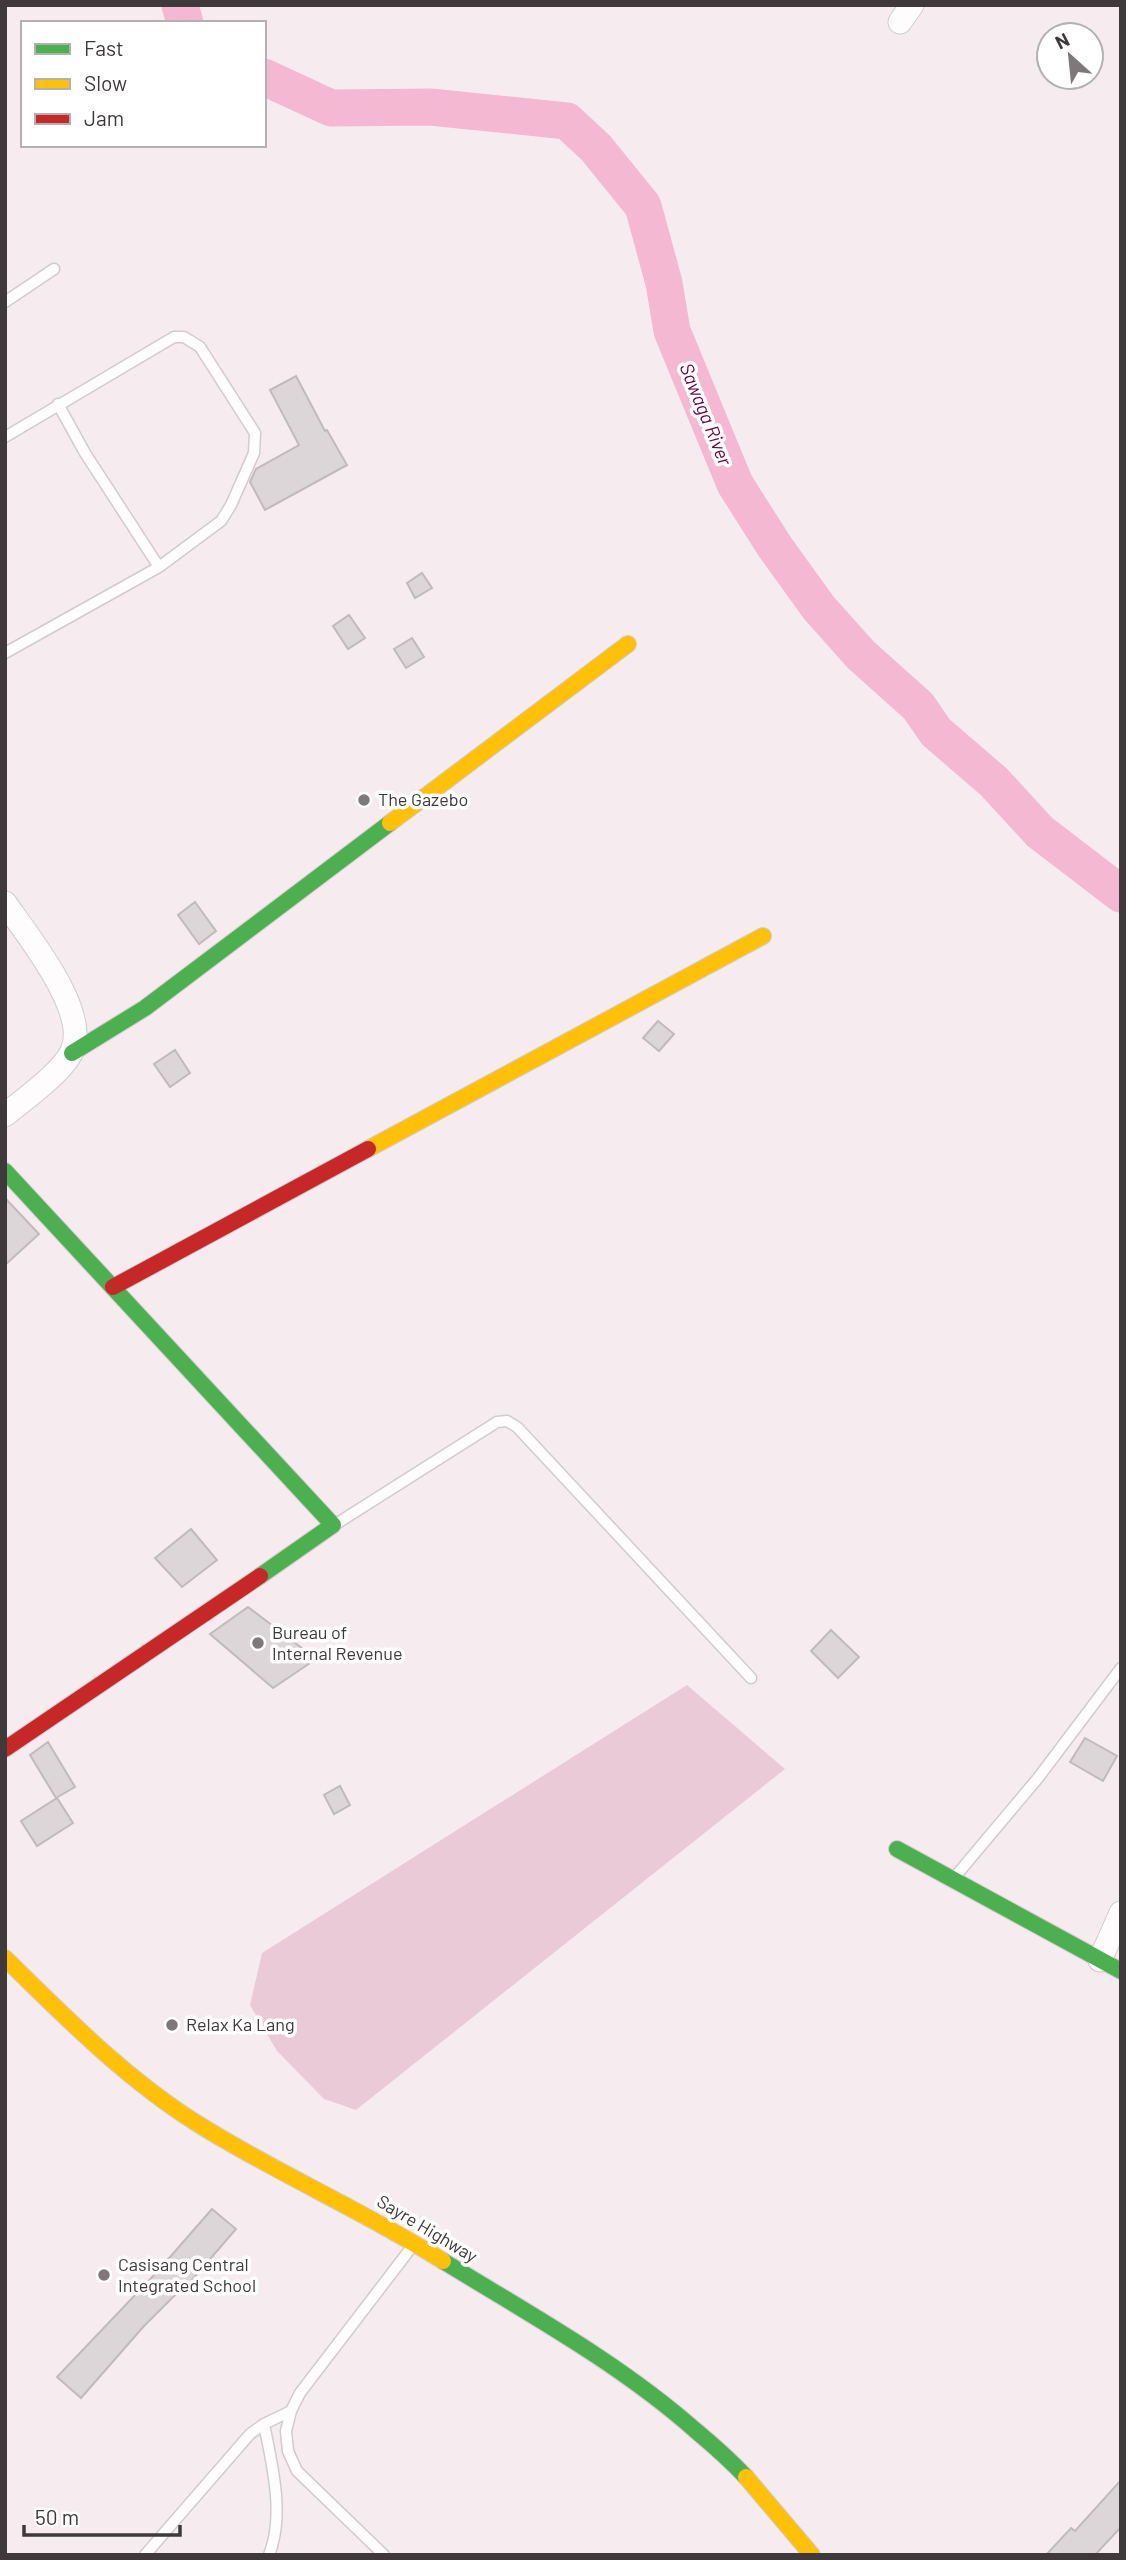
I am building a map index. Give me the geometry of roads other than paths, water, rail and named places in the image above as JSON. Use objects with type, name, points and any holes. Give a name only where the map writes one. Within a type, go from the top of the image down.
[{"type":"main road","points":[[72,1053],[145,1008],[628,644]]},
{"type":"main road","points":[[113,1287],[764,936]]},
{"type":"main road","points":[[5,1171],[333,1525],[182,1631],[5,1749]]},
{"type":"main road","points":[[897,1849],[1121,1971]]},
{"type":"main road","name":"Sayre Highway","points":[[5,1958],[61,2013],[148,2089],[198,2124],[415,2243],[623,2373],[669,2407],[734,2465],[812,2555]]},
{"type":"street","points":[[5,903],[55,977],[68,1002],[77,1031],[72,1053],[51,1076],[5,1115]]},
{"type":"street","points":[[1100,1960],[1121,1913]]},
{"type":"lane","points":[[5,302],[54,269]]},
{"type":"lane","points":[[5,437],[174,337],[184,337],[200,347],[255,433],[254,453],[221,521],[159,567],[5,653]]},
{"type":"lane","points":[[58,404],[85,453],[159,567]]},
{"type":"lane","points":[[333,1525],[497,1422],[507,1421],[517,1427],[751,1678]]},
{"type":"lane","points":[[952,1880],[1038,1779],[1121,1668]]},
{"type":"lane","points":[[384,2555],[297,2471],[288,2451],[286,2431],[291,2411],[300,2393],[415,2243]]},
{"type":"lane","points":[[145,2555],[250,2434],[291,2411]]},
{"type":"lane","points":[[264,2424],[276,2504],[269,2555]]},
{"type":"waterway","name":"Sawaga River","points":[[180,5],[184,21]]},
{"type":"waterway","name":"Sawaga River","points":[[266,78],[331,108],[430,107],[567,121],[596,148],[643,206],[664,283],[672,331],[735,484],[775,547],[819,608],[861,655],[918,706],[936,732],[994,782],[1040,832],[1121,894]]},
{"type":"place","name":"The Gazebo","points":[[364,800]]},
{"type":"place","name":"Bureau of Internal Revenue","points":[[258,1643]]},
{"type":"place","name":"Relax Ka Lang","points":[[172,2025]]},
{"type":"place","name":"Casisang Central Integrated School","points":[[104,2275]]}]
